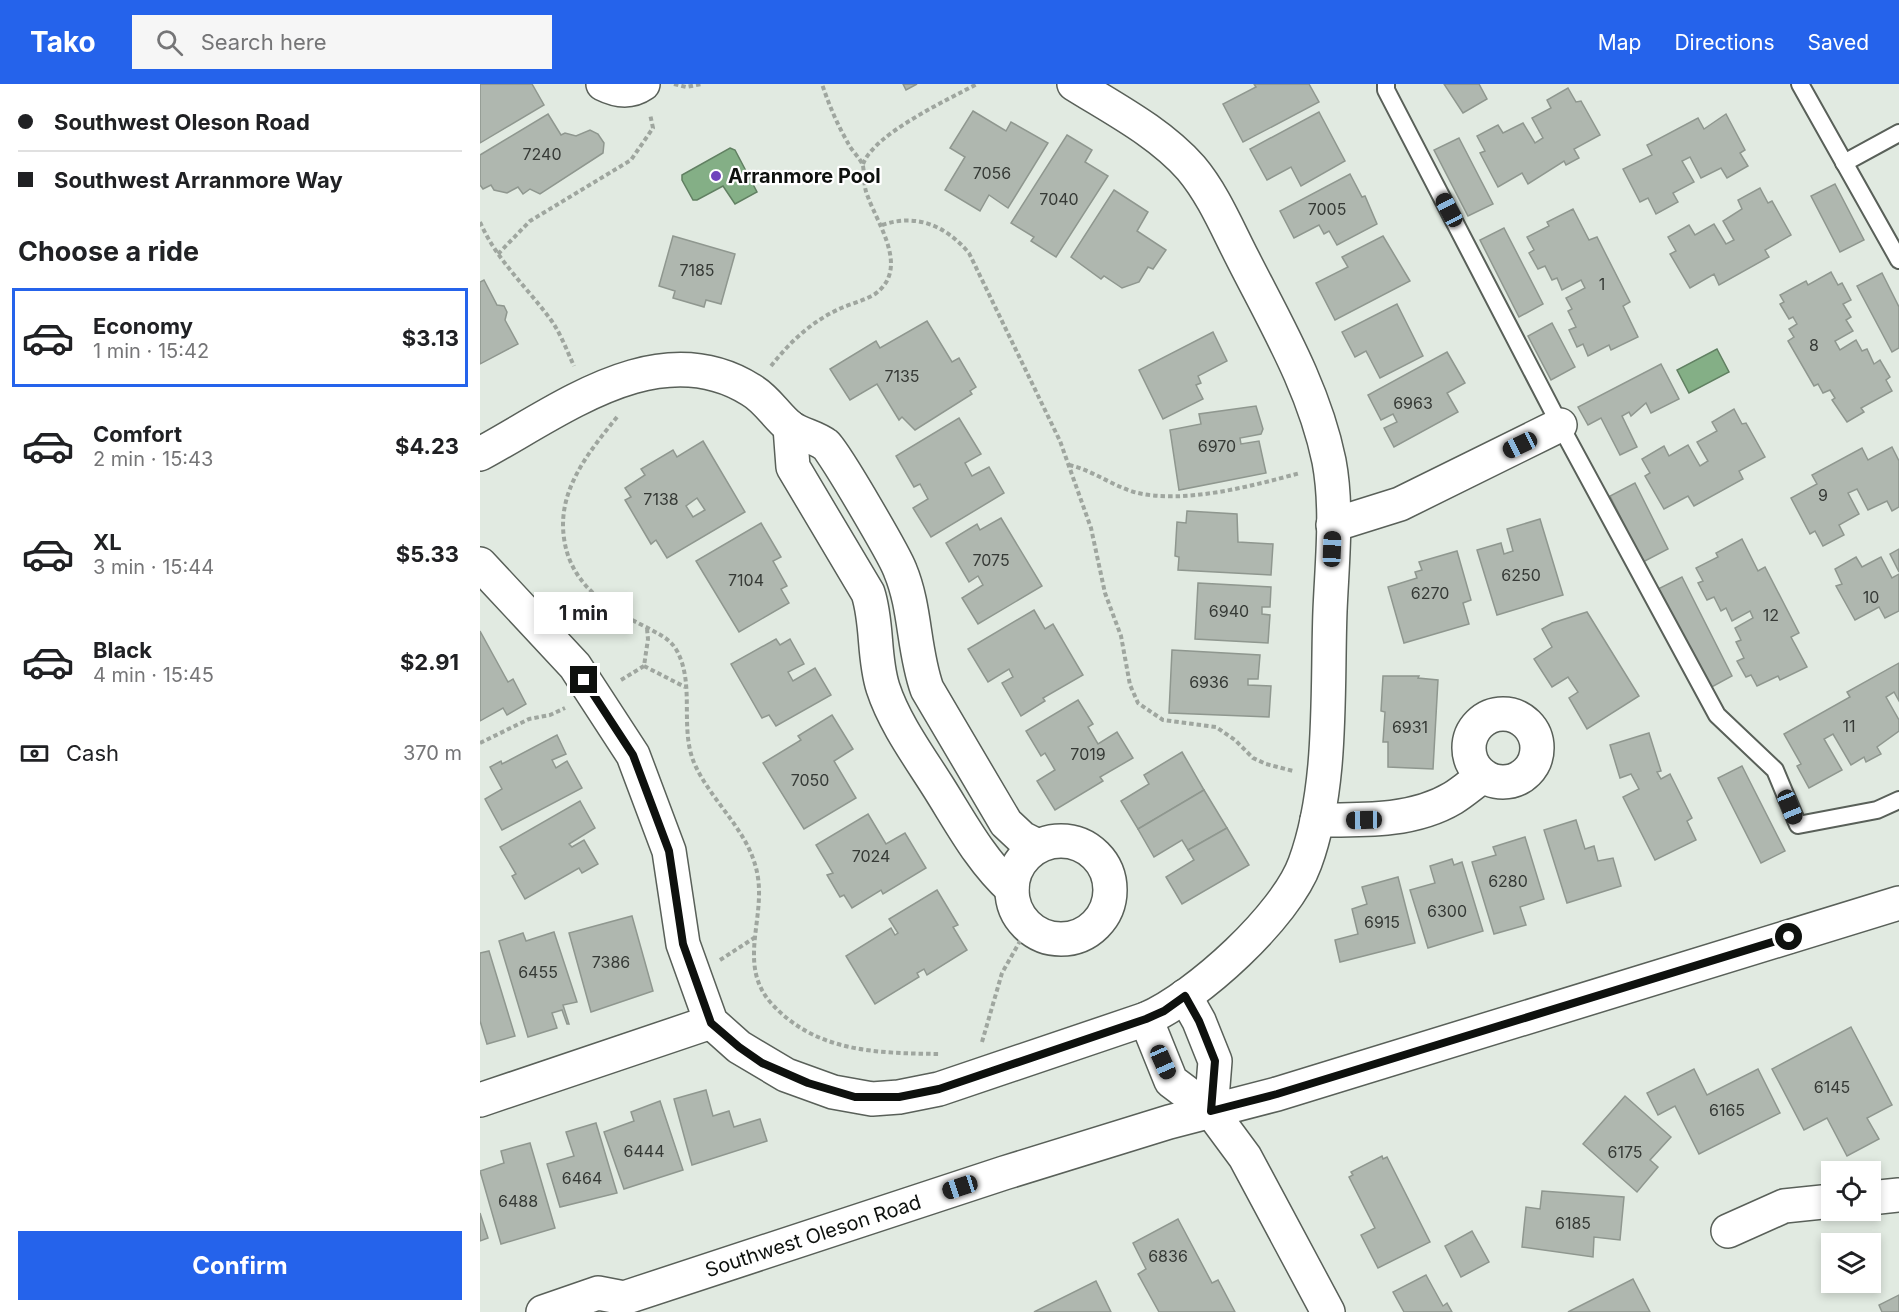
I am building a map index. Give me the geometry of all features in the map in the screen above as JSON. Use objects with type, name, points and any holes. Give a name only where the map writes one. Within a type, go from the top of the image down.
[{"type":"street","points":[[603,84],[614,90],[628,90],[642,85]]},
{"type":"street","points":[[480,564],[575,666],[633,755],[669,851],[683,944],[711,1023],[762,1063],[808,1083],[855,1097],[872,1099],[921,1094],[1146,1019],[1164,1011],[1185,996],[1238,951],[1272,916],[1293,890],[1305,864],[1317,820],[1324,769],[1333,525],[1330,464],[1314,405],[1300,372],[1207,190],[1173,150],[1074,84]]},
{"type":"street","points":[[480,454],[619,379],[647,371],[668,369],[712,374],[734,380],[753,391],[790,427],[828,446],[900,569],[914,615],[920,668],[927,689],[1006,823],[1022,838],[1038,846]]},
{"type":"street","points":[[1333,525],[1400,504],[1560,425]]},
{"type":"street","points":[[790,427],[793,467],[868,593],[874,611],[877,663],[884,690],[907,738],[991,870],[1012,889]]},
{"type":"street","points":[[1317,820],[1376,820],[1411,814],[1453,798],[1483,776]]},
{"type":"street","points":[[1059,841],[1077,843],[1095,854],[1106,869],[1111,887],[1109,906],[1098,924],[1082,936],[1063,940],[1045,938],[1028,927],[1015,909],[1012,889],[1015,872],[1024,856],[1038,846],[1059,841]]},
{"type":"street","name":"Southwest Oleson Road","points":[[543,1312],[598,1293],[623,1308],[1004,1173],[1211,1111],[1277,1094],[1899,903]]},
{"type":"street","points":[[1185,996],[1199,1021],[1215,1061],[1211,1111]]},
{"type":"street","points":[[1146,1019],[1171,1081],[1211,1111],[1245,1157],[1328,1312]]},
{"type":"street","points":[[480,1100],[711,1023]]},
{"type":"street","points":[[1881,1197],[1899,1195]]},
{"type":"street","points":[[1728,1231],[1784,1206],[1821,1203]]},
{"type":"lane","points":[[1386,84],[1386,90],[1560,425],[1717,715],[1775,770],[1798,825],[1877,810],[1899,800]]},
{"type":"lane","points":[[1800,84],[1899,260]]},
{"type":"lane","points":[[1844,163],[1899,133]]},
{"type":"path","points":[[674,84],[686,87],[702,84]]},
{"type":"path","points":[[822,84],[848,143],[863,164]]},
{"type":"path","points":[[753,391],[785,349],[811,325],[834,311],[866,298],[882,287],[891,264],[887,237],[865,190],[863,164],[866,156],[889,135],[976,84]]},
{"type":"path","points":[[498,254],[530,221],[631,160],[653,128],[642,85]]},
{"type":"path","points":[[882,225],[907,221],[930,223],[949,232],[969,253],[1047,409],[1091,528],[1105,593],[1121,636],[1130,685],[1138,703],[1163,720],[1216,727],[1266,764],[1295,771],[1324,769]]},
{"type":"path","points":[[480,222],[498,254],[519,284],[551,319],[578,373]]},
{"type":"path","points":[[624,409],[585,457],[574,478],[563,517],[564,537],[573,566],[594,596],[614,611],[664,636],[677,650],[684,672],[687,735],[696,766],[747,841],[758,870],[759,891],[754,970],[765,995],[773,1005],[806,1029],[836,1044],[872,1053],[944,1054]]},
{"type":"path","points":[[1068,465],[1126,489],[1165,496],[1259,484],[1330,464]]},
{"type":"path","points":[[644,666],[648,639],[647,628]]},
{"type":"path","points":[[613,684],[644,666]]},
{"type":"path","points":[[644,666],[685,687]]},
{"type":"path","points":[[480,743],[529,719],[550,715],[568,706]]},
{"type":"path","points":[[989,1072],[980,1050],[989,1013],[1002,973],[1028,927]]},
{"type":"path","points":[[694,973],[720,960],[755,937]]},
{"type":"shaded area","name":"Arranmore Pool","points":[[730,148],[735,150],[757,192],[735,204],[723,186],[693,200],[682,180],[682,175]]},
{"type":"shaded area","points":[[1717,349],[1729,372],[1689,393],[1677,370]]},
{"type":"building","points":[[480,84],[532,84],[544,105],[480,143]]},
{"type":"building","points":[[903,84],[917,84],[906,90]]},
{"type":"building","points":[[1254,84],[1309,84],[1319,102],[1243,142],[1223,104],[1256,87]]},
{"type":"building","points":[[1444,84],[1479,84],[1487,99],[1463,113]]},
{"type":"building","points":[[1568,88],[1576,102],[1581,101],[1600,135],[1574,149],[1579,158],[1566,165],[1564,161],[1528,184],[1522,173],[1498,187],[1480,153],[1485,151],[1477,136],[1498,125],[1503,133],[1523,123],[1535,143],[1543,138],[1532,118],[1551,108],[1547,100]]},
{"type":"building","points":[[973,111],[1006,131],[1011,122],[1048,143],[1008,208],[989,195],[980,211],[945,190],[965,157],[950,148]]},
{"type":"building","points":[[1319,112],[1345,161],[1301,186],[1291,167],[1267,180],[1250,149]]},
{"type":"building","points":[[548,114],[561,135],[565,133],[576,136],[590,130],[598,134],[604,143],[603,153],[540,194],[530,189],[523,194],[518,187],[507,193],[494,190],[491,185],[483,189],[480,185],[480,155]]},
{"type":"building","points":[[1726,114],[1745,150],[1740,153],[1748,166],[1727,178],[1721,168],[1701,178],[1690,157],[1682,161],[1694,182],[1673,193],[1678,202],[1656,214],[1648,198],[1640,202],[1623,169],[1652,155],[1647,145],[1698,118],[1704,129]]},
{"type":"building","points":[[1067,135],[1092,150],[1085,162],[1108,176],[1056,257],[1031,241],[1034,237],[1011,223]]},
{"type":"building","points":[[1459,138],[1493,204],[1468,216],[1434,150]]},
{"type":"building","points":[[1350,174],[1362,197],[1365,196],[1377,224],[1337,245],[1329,231],[1324,234],[1319,225],[1294,238],[1280,211]]},
{"type":"building","points":[[1835,184],[1864,240],[1840,252],[1811,196]]},
{"type":"building","points":[[1760,188],[1768,203],[1772,201],[1791,235],[1765,250],[1769,257],[1719,285],[1714,274],[1690,288],[1670,254],[1676,251],[1668,237],[1689,225],[1695,235],[1714,224],[1726,244],[1734,240],[1723,221],[1742,209],[1738,200]]},
{"type":"building","points":[[1114,190],[1148,212],[1137,231],[1166,250],[1153,269],[1148,267],[1139,282],[1122,288],[1104,276],[1101,279],[1071,257]]},
{"type":"building","points":[[1573,209],[1589,240],[1597,237],[1630,302],[1623,306],[1638,337],[1611,350],[1609,345],[1588,356],[1583,344],[1577,347],[1569,330],[1576,327],[1568,311],[1572,309],[1566,298],[1585,288],[1581,280],[1562,290],[1557,278],[1552,280],[1545,266],[1538,269],[1529,253],[1534,250],[1527,237],[1549,226],[1547,222]]},
{"type":"building","points":[[1504,228],[1543,304],[1519,317],[1480,240]]},
{"type":"building","points":[[673,236],[735,254],[721,304],[706,300],[704,307],[673,298],[675,291],[659,286]]},
{"type":"building","points":[[1383,236],[1410,281],[1335,320],[1316,283],[1348,267],[1342,257]]},
{"type":"building","points":[[1831,272],[1838,285],[1842,283],[1851,300],[1843,304],[1851,317],[1846,320],[1853,331],[1835,341],[1840,350],[1856,340],[1862,351],[1867,349],[1874,364],[1880,360],[1890,377],[1886,380],[1892,391],[1861,408],[1864,412],[1847,422],[1832,400],[1835,398],[1830,390],[1823,393],[1818,384],[1814,386],[1788,341],[1794,337],[1789,329],[1797,324],[1793,317],[1789,319],[1780,304],[1784,302],[1780,295],[1806,281],[1808,285]]},
{"type":"building","points":[[1882,273],[1899,307],[1899,348],[1892,352],[1857,286]]},
{"type":"building","points":[[484,280],[497,305],[504,306],[507,312],[505,320],[518,344],[480,364],[480,282]]},
{"type":"building","points":[[1397,304],[1423,356],[1380,378],[1366,351],[1355,357],[1342,332]]},
{"type":"building","points":[[927,321],[952,362],[959,358],[976,387],[970,391],[972,394],[915,430],[902,417],[899,420],[877,384],[850,400],[830,369],[876,341],[880,348]]},
{"type":"building","points":[[1552,323],[1575,367],[1551,380],[1528,336]]},
{"type":"building","points":[[1213,332],[1227,361],[1198,376],[1201,383],[1196,385],[1203,399],[1163,419],[1139,370]]},
{"type":"building","points":[[1447,352],[1465,383],[1447,393],[1458,412],[1394,447],[1384,428],[1397,422],[1393,414],[1381,420],[1368,395]]},
{"type":"building","points":[[1661,364],[1679,399],[1651,413],[1646,403],[1631,416],[1629,412],[1622,416],[1637,447],[1620,455],[1601,418],[1588,425],[1578,407]]},
{"type":"building","points":[[1256,406],[1263,429],[1261,434],[1240,438],[1241,444],[1259,441],[1266,473],[1179,490],[1170,430],[1201,424],[1199,414]]},
{"type":"building","points":[[1734,409],[1742,424],[1746,423],[1765,457],[1739,471],[1743,479],[1694,506],[1688,496],[1664,509],[1645,476],[1650,473],[1642,459],[1664,446],[1669,456],[1688,445],[1700,466],[1708,461],[1697,442],[1717,431],[1712,422]]},
{"type":"building","points":[[959,418],[981,454],[965,463],[972,476],[989,467],[1004,493],[931,537],[913,508],[928,499],[920,484],[914,487],[896,456]]},
{"type":"building","points":[[703,441],[745,512],[667,558],[656,540],[651,544],[625,500],[631,497],[625,488],[645,475],[641,469],[673,450],[677,457]],"holes":[[[697,498],[705,510],[693,517],[686,506]]]},
{"type":"building","points":[[1892,447],[1899,461],[1899,507],[1892,511],[1887,501],[1868,510],[1857,489],[1848,493],[1859,514],[1839,525],[1844,535],[1823,546],[1815,531],[1810,534],[1791,498],[1817,484],[1812,475],[1862,448],[1868,460]]},
{"type":"building","points":[[1635,483],[1668,549],[1643,562],[1610,496]]},
{"type":"building","points":[[1187,511],[1237,514],[1238,542],[1273,544],[1271,575],[1178,570],[1179,557],[1175,556],[1177,522],[1186,523]]},
{"type":"building","points":[[1001,518],[1042,586],[978,624],[962,598],[983,585],[978,576],[969,582],[946,543],[977,524],[980,530]]},
{"type":"building","points":[[1540,519],[1563,595],[1497,615],[1477,550],[1501,543],[1504,554],[1513,551],[1507,529]]},
{"type":"building","points":[[761,523],[781,557],[773,561],[787,586],[781,589],[789,603],[739,632],[696,561]]},
{"type":"building","points":[[1742,539],[1758,571],[1765,567],[1799,633],[1791,637],[1807,667],[1780,680],[1778,676],[1757,686],[1751,675],[1746,677],[1737,661],[1744,658],[1736,642],[1741,640],[1735,628],[1753,618],[1750,611],[1732,621],[1726,608],[1721,611],[1714,597],[1707,600],[1698,583],[1703,581],[1696,568],[1718,557],[1716,553]]},
{"type":"building","points":[[1899,549],[1899,572],[1890,554]]},
{"type":"building","points":[[1457,551],[1471,600],[1463,603],[1469,624],[1404,643],[1388,587],[1417,578],[1415,572],[1422,570],[1419,562]]},
{"type":"building","points":[[1856,557],[1862,567],[1881,557],[1892,578],[1899,574],[1899,611],[1885,618],[1879,607],[1855,620],[1836,586],[1842,584],[1835,569]]},
{"type":"building","points":[[1682,577],[1732,676],[1708,689],[1658,589]]},
{"type":"building","points":[[1198,583],[1271,587],[1270,607],[1262,607],[1262,614],[1270,615],[1268,643],[1195,639]]},
{"type":"building","points":[[1034,610],[1045,629],[1053,624],[1083,675],[1043,698],[1045,701],[1021,716],[1002,683],[1013,677],[1009,669],[988,682],[968,649]]},
{"type":"building","points":[[1587,612],[1639,696],[1587,729],[1569,698],[1578,692],[1568,677],[1552,687],[1534,659],[1552,647],[1542,629],[1552,623]]},
{"type":"building","points":[[480,631],[508,682],[513,679],[526,704],[507,715],[503,708],[480,721]]},
{"type":"building","points":[[776,639],[780,645],[790,639],[804,664],[788,672],[793,681],[815,668],[831,695],[776,726],[769,715],[762,718],[731,664]]},
{"type":"building","points":[[1172,650],[1260,655],[1258,679],[1248,679],[1248,685],[1271,686],[1269,717],[1169,713]]},
{"type":"building","points":[[1899,663],[1899,701],[1894,692],[1886,697],[1899,720],[1899,731],[1877,747],[1881,754],[1866,762],[1864,757],[1851,765],[1833,734],[1824,739],[1842,770],[1809,788],[1797,766],[1801,764],[1784,734],[1850,697],[1847,692]]},
{"type":"building","points":[[1383,676],[1419,676],[1418,678],[1438,680],[1433,769],[1388,767],[1388,742],[1383,742],[1385,712],[1381,711]]},
{"type":"building","points":[[1078,700],[1093,724],[1088,727],[1098,744],[1117,732],[1133,758],[1100,777],[1103,781],[1055,810],[1037,781],[1055,770],[1045,753],[1041,756],[1026,731]]},
{"type":"building","points":[[832,715],[853,749],[834,761],[856,798],[804,829],[763,763],[801,740],[798,736]]},
{"type":"building","points":[[1649,733],[1661,771],[1657,772],[1661,779],[1670,774],[1692,818],[1687,821],[1696,840],[1655,860],[1623,797],[1639,789],[1631,774],[1620,778],[1610,745]]},
{"type":"building","points":[[557,735],[566,754],[552,760],[556,768],[567,761],[582,788],[502,830],[485,799],[502,789],[490,767],[501,761],[502,764]]},
{"type":"building","points":[[1182,752],[1204,790],[1138,829],[1121,801],[1149,784],[1144,775]]},
{"type":"building","points":[[1742,766],[1785,851],[1761,863],[1718,778]]},
{"type":"building","points":[[1204,790],[1227,828],[1188,850],[1182,840],[1154,857],[1138,829]]},
{"type":"building","points":[[580,801],[595,828],[569,844],[572,847],[584,840],[598,864],[582,873],[579,868],[525,899],[512,876],[516,874],[500,847]]},
{"type":"building","points":[[868,814],[886,844],[905,833],[926,868],[883,894],[881,890],[852,908],[844,895],[840,897],[827,875],[833,873],[816,845]]},
{"type":"building","points":[[1576,820],[1585,849],[1594,846],[1598,861],[1613,858],[1621,886],[1567,903],[1544,830]]},
{"type":"building","points":[[1227,828],[1249,865],[1182,904],[1166,877],[1194,860],[1188,850]]},
{"type":"building","points":[[1525,837],[1544,899],[1520,907],[1526,925],[1494,934],[1472,862],[1496,855],[1493,847]]},
{"type":"building","points":[[1452,859],[1454,865],[1462,862],[1483,931],[1428,948],[1410,890],[1435,883],[1430,866]]},
{"type":"building","points":[[1398,877],[1415,943],[1340,962],[1335,940],[1358,934],[1352,909],[1367,904],[1362,887]]},
{"type":"building","points":[[937,890],[958,925],[953,927],[967,950],[927,975],[924,969],[917,973],[919,977],[875,1004],[846,956],[891,928],[895,935],[898,933],[889,919]]},
{"type":"building","points":[[632,916],[653,991],[591,1012],[569,933]]},
{"type":"building","points":[[554,932],[577,1002],[563,1005],[569,1024],[562,1010],[552,1013],[557,1028],[528,1037],[499,941],[523,933],[526,941]]},
{"type":"building","points":[[489,951],[515,1036],[487,1044],[480,1021],[480,953]]},
{"type":"building","points":[[1851,1027],[1892,1105],[1867,1118],[1879,1139],[1847,1156],[1827,1118],[1804,1130],[1772,1069]]},
{"type":"building","points":[[1694,1069],[1707,1095],[1758,1069],[1780,1113],[1699,1154],[1675,1106],[1658,1115],[1647,1093]]},
{"type":"building","points":[[706,1090],[713,1116],[729,1111],[734,1127],[760,1119],[767,1141],[692,1165],[674,1099]]},
{"type":"building","points":[[1625,1096],[1671,1137],[1650,1160],[1658,1167],[1637,1192],[1583,1144]]},
{"type":"building","points":[[660,1101],[683,1170],[624,1189],[604,1132],[634,1121],[631,1112]]},
{"type":"building","points":[[596,1123],[617,1193],[560,1207],[547,1164],[574,1156],[566,1132]]},
{"type":"building","points":[[530,1143],[555,1228],[501,1244],[480,1171],[504,1163],[501,1151]]},
{"type":"building","points":[[1382,1156],[1383,1159],[1387,1157],[1430,1242],[1378,1268],[1361,1235],[1375,1228],[1349,1177],[1353,1175],[1351,1172]]},
{"type":"building","points":[[1542,1191],[1624,1197],[1620,1240],[1594,1237],[1593,1257],[1522,1247],[1526,1207],[1540,1209]]},
{"type":"building","points":[[480,1213],[488,1238],[480,1241]]},
{"type":"building","points":[[1178,1219],[1212,1283],[1218,1280],[1235,1312],[1159,1312],[1138,1274],[1146,1269],[1133,1243]]},
{"type":"building","points":[[1472,1231],[1489,1262],[1461,1277],[1445,1246]]},
{"type":"building","points":[[1426,1275],[1443,1306],[1447,1303],[1452,1312],[1404,1312],[1393,1292]]},
{"type":"building","points":[[1633,1279],[1650,1312],[1568,1312]]},
{"type":"building","points":[[1096,1281],[1111,1312],[1034,1312]]},
{"type":"building","points":[[1899,1295],[1899,1312],[1882,1312],[1879,1305]]},
{"type":"place","name":"Arranmore Pool","points":[[716,176]]},
{"type":"route","points":[[584,680],[633,755],[669,851],[683,944],[711,1023],[762,1063],[786,1075],[833,1092],[855,1097],[872,1099],[899,1097],[939,1089],[1146,1019],[1164,1011],[1185,996],[1199,1021],[1215,1061],[1211,1111],[1277,1094],[1789,937]]}]
